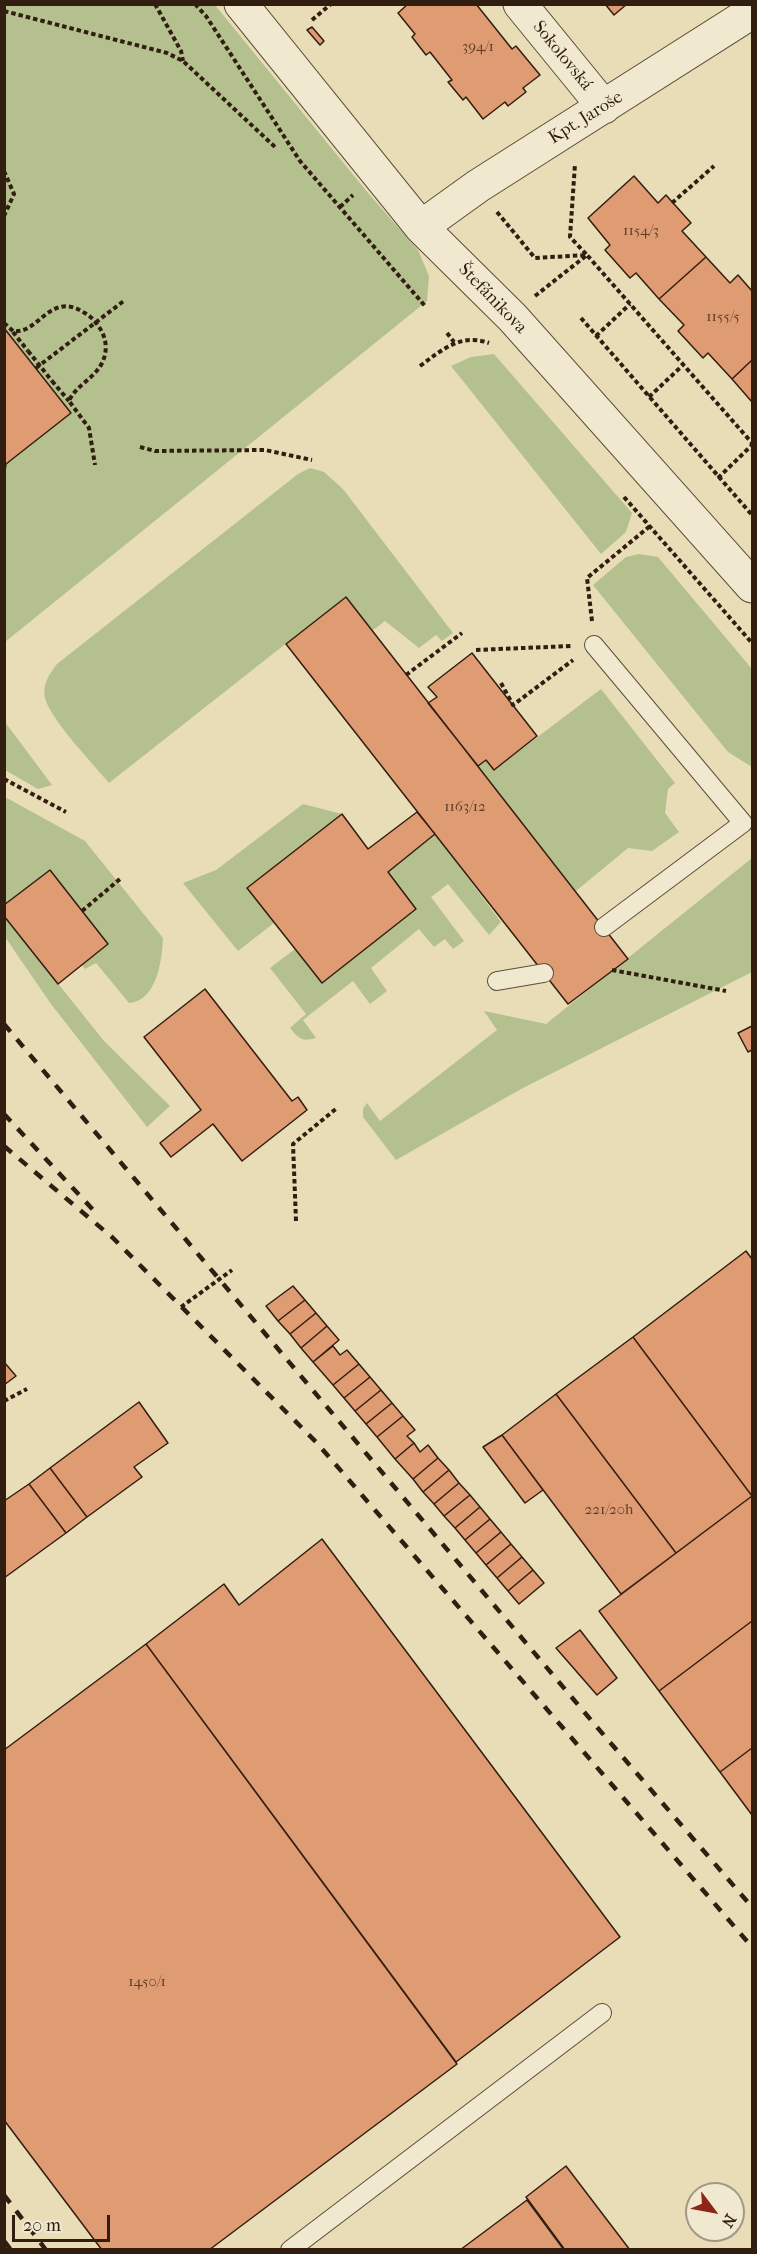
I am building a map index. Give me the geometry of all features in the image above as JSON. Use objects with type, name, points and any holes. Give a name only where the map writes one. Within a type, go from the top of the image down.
[{"type":"street","name":"Štefánikova","points":[[241,4],[421,227],[513,318],[753,586]]},
{"type":"street","name":"Sokolovská","points":[[520,4],[604,107]]},
{"type":"street","name":"Kpt. Jaroše","points":[[421,227],[478,186],[753,12]]},
{"type":"lane","points":[[594,645],[743,823],[604,927]]},
{"type":"lane","points":[[497,981],[544,973]]},
{"type":"lane","points":[[290,2250],[602,2013]]},
{"type":"path","points":[[155,4],[181,51],[183,62]]},
{"type":"path","points":[[195,4],[206,16],[300,161],[424,306]]},
{"type":"path","points":[[312,20],[331,4]]},
{"type":"path","points":[[4,11],[167,53],[183,62],[275,147]]},
{"type":"path","points":[[575,162],[570,237],[753,444],[718,478]]},
{"type":"path","points":[[672,203],[714,166]]},
{"type":"path","points":[[4,171],[14,194],[4,216]]},
{"type":"path","points":[[495,210],[535,258],[587,255]]},
{"type":"path","points":[[531,300],[587,255]]},
{"type":"path","points":[[36,368],[125,300]]},
{"type":"path","points":[[596,336],[630,304]]},
{"type":"path","points":[[13,331],[24,330],[43,315],[54,309],[66,307],[76,308],[96,322],[106,341],[106,353],[102,365],[74,391],[69,401]]},
{"type":"path","points":[[581,318],[718,478],[753,515]]},
{"type":"path","points":[[4,323],[13,331],[88,428],[95,465]]},
{"type":"path","points":[[447,333],[454,342]]},
{"type":"path","points":[[420,366],[454,342],[472,338],[488,342],[496,351]]},
{"type":"path","points":[[648,397],[683,364]]},
{"type":"path","points":[[140,447],[155,451],[265,450],[312,460]]},
{"type":"path","points":[[619,491],[753,643]]},
{"type":"path","points":[[594,645],[587,578],[650,526]]},
{"type":"path","points":[[406,675],[462,633]]},
{"type":"path","points":[[476,650],[594,645]]},
{"type":"path","points":[[501,683],[513,705],[594,645]]},
{"type":"path","points":[[4,779],[66,812]]},
{"type":"path","points":[[82,911],[120,879]]},
{"type":"path","points":[[612,970],[726,991]]},
{"type":"path","points":[[296,1221],[293,1143],[337,1108]]},
{"type":"path","points":[[181,1307],[232,1270]]},
{"type":"path","points":[[4,1401],[27,1389]]},
{"type":"green space","points":[[5,5],[215,5],[368,193],[418,250],[429,276],[427,301],[5,642]]},
{"type":"green space","points":[[494,354],[632,513],[626,532],[601,554],[451,366],[471,357]]},
{"type":"green space","points":[[310,468],[324,472],[343,489],[453,633],[442,641],[436,635],[419,648],[385,621],[372,631],[345,597],[109,783],[63,729],[49,707],[44,689],[51,672],[57,664],[298,474]]},
{"type":"green space","points":[[639,554],[658,557],[752,669],[752,767],[728,752],[593,585],[626,557]]},
{"type":"green space","points":[[601,689],[675,783],[668,789],[665,813],[679,832],[652,851],[628,848],[576,891],[478,766],[486,760],[494,770]]},
{"type":"green space","points":[[5,722],[52,785],[38,789],[5,770]]},
{"type":"green space","points":[[5,797],[85,841],[163,938],[156,978],[146,995],[138,1001],[129,1003],[96,963],[85,969],[82,965],[108,944],[5,905]]},
{"type":"green space","points":[[303,804],[342,814],[248,888],[274,923],[238,951],[183,883],[216,870]]},
{"type":"green space","points":[[435,834],[501,922],[489,935],[448,884],[431,897],[464,941],[453,949],[445,939],[434,947],[419,929],[371,968],[387,991],[370,1004],[353,981],[303,1020],[316,1038],[307,1040],[298,1037],[290,1028],[306,1014],[270,968],[295,949],[322,983],[388,872]]},
{"type":"green space","points":[[752,858],[752,972],[521,1089],[396,1160],[363,1117],[363,1109],[367,1103],[380,1121],[497,1030],[484,1011],[546,1024]]},
{"type":"green space","points":[[4,916],[104,1041],[170,1106],[147,1127],[51,1004],[5,937]]},
{"type":"building","points":[[408,4],[476,4],[512,49],[516,46],[540,75],[523,88],[526,92],[508,106],[505,102],[483,119],[466,97],[463,100],[448,82],[452,80],[430,52],[426,55],[412,37],[415,34],[398,13]]},
{"type":"building","points":[[605,4],[627,4],[614,15]]},
{"type":"building","points":[[312,27],[324,41],[320,45],[307,30]]},
{"type":"building","points":[[634,176],[658,203],[666,195],[691,223],[682,231],[706,257],[659,299],[636,273],[630,278],[605,250],[610,245],[588,218]]},
{"type":"building","points":[[706,257],[730,283],[738,275],[752,291],[752,360],[732,379],[708,353],[703,358],[678,331],[684,325],[659,299]]},
{"type":"building","points":[[4,328],[71,413],[6,464],[5,471]]},
{"type":"building","points":[[752,360],[752,402],[732,379]]},
{"type":"building","points":[[346,597],[628,959],[568,1004],[286,644]]},
{"type":"building","points":[[472,653],[537,736],[494,770],[486,760],[478,766],[428,703],[437,697],[428,687]]},
{"type":"building","points":[[417,812],[435,834],[388,872],[416,909],[322,983],[247,888],[342,814],[368,849]]},
{"type":"building","points":[[50,870],[108,944],[58,984],[4,916],[4,905]]},
{"type":"building","points":[[205,989],[292,1101],[298,1097],[307,1110],[242,1161],[213,1124],[171,1157],[160,1143],[201,1110],[144,1037]]},
{"type":"building","points":[[752,1026],[752,1050],[748,1052],[738,1033]]},
{"type":"building","points":[[746,1251],[752,1259],[752,1496],[633,1337]]},
{"type":"building","points":[[293,1286],[305,1300],[278,1321],[266,1306]]},
{"type":"building","points":[[305,1300],[316,1313],[290,1334],[278,1321]]},
{"type":"building","points":[[316,1313],[327,1326],[301,1348],[290,1334]]},
{"type":"building","points":[[327,1326],[339,1340],[313,1362],[301,1348]]},
{"type":"building","points":[[633,1337],[752,1496],[676,1553],[556,1394]]},
{"type":"building","points":[[333,1346],[340,1355],[347,1350],[359,1364],[333,1385],[313,1362]]},
{"type":"building","points":[[4,1362],[16,1376],[4,1385]]},
{"type":"building","points":[[359,1364],[370,1377],[344,1398],[333,1385]]},
{"type":"building","points":[[370,1377],[381,1390],[355,1411],[344,1398]]},
{"type":"building","points":[[381,1390],[392,1403],[366,1424],[355,1411]]},
{"type":"building","points":[[556,1394],[676,1553],[621,1594],[502,1435]]},
{"type":"building","points":[[139,1402],[168,1443],[134,1467],[142,1477],[87,1517],[50,1468]]},
{"type":"building","points":[[392,1403],[403,1416],[377,1437],[366,1424]]},
{"type":"building","points":[[403,1416],[415,1430],[407,1436],[414,1443],[395,1459],[377,1437]]},
{"type":"building","points":[[502,1435],[543,1490],[525,1503],[483,1447]]},
{"type":"building","points":[[414,1443],[420,1452],[428,1445],[438,1458],[413,1479],[395,1459]]},
{"type":"building","points":[[438,1458],[449,1470],[423,1492],[413,1479]]},
{"type":"building","points":[[50,1468],[87,1517],[66,1533],[29,1484]]},
{"type":"building","points":[[449,1470],[459,1483],[434,1504],[423,1492]]},
{"type":"building","points":[[459,1483],[470,1495],[444,1516],[434,1504]]},
{"type":"building","points":[[29,1484],[66,1533],[4,1578],[4,1501]]},
{"type":"building","points":[[470,1495],[480,1507],[455,1528],[444,1516]]},
{"type":"building","points":[[752,1496],[752,1621],[659,1691],[599,1611]]},
{"type":"building","points":[[480,1507],[490,1519],[465,1540],[455,1528]]},
{"type":"building","points":[[490,1519],[501,1532],[476,1553],[465,1540]]},
{"type":"building","points":[[501,1532],[511,1544],[486,1565],[476,1553]]},
{"type":"building","points":[[322,1539],[620,1937],[456,2062],[146,1644],[224,1584],[239,1605]]},
{"type":"building","points":[[511,1544],[522,1557],[497,1578],[486,1565]]},
{"type":"building","points":[[522,1557],[533,1570],[508,1591],[497,1578]]},
{"type":"building","points":[[533,1570],[544,1583],[519,1604],[508,1591]]},
{"type":"building","points":[[752,1621],[752,1748],[720,1772],[659,1691]]},
{"type":"building","points":[[580,1630],[617,1678],[597,1695],[556,1648]]},
{"type":"building","points":[[146,1644],[457,2064],[209,2250],[102,2250],[4,2120],[4,1750]]},
{"type":"building","points":[[752,1748],[752,1815],[720,1772]]},
{"type":"building","points":[[566,2166],[630,2250],[565,2250],[526,2197]]},
{"type":"building","points":[[527,2200],[564,2250],[460,2250]]},
{"type":"railway","points":[[4,1024],[596,1726],[752,1907]]},
{"type":"railway","points":[[4,1114],[96,1213]]},
{"type":"railway","points":[[4,1146],[113,1238],[317,1443],[752,1947]]},
{"type":"railway","points":[[4,2195],[46,2250]]},
{"type":"railway","points":[[4,2241],[11,2250]]}]
